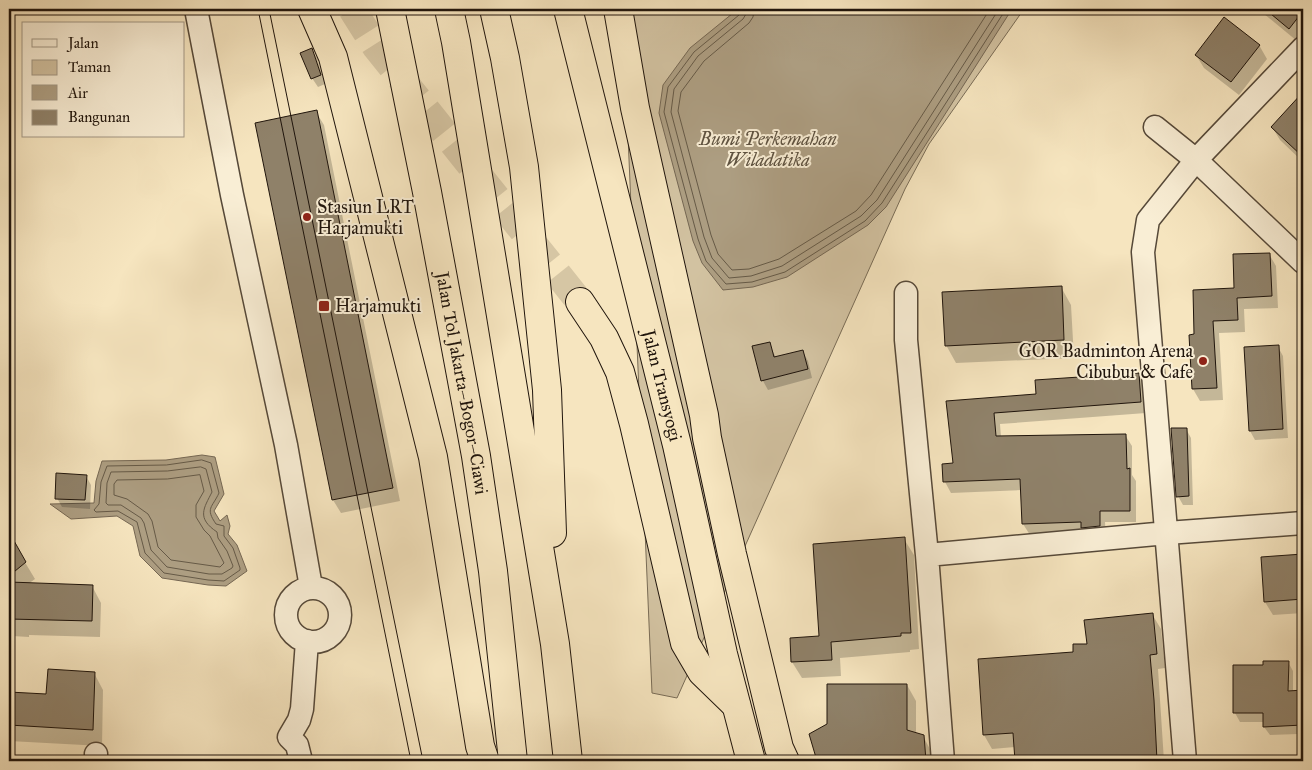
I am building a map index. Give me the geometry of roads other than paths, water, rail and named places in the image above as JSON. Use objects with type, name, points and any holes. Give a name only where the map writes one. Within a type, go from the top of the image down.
[{"type":"highway","points":[[312,9],[333,57],[433,457],[480,746],[485,761]]},
{"type":"highway","name":"Jalan Tol Jakarta–Bogor–Ciawi","points":[[390,9],[427,192],[476,456],[493,571],[513,761]]},
{"type":"highway","points":[[450,9],[555,644],[568,761]]},
{"type":"highway","points":[[494,9],[505,58],[524,167],[547,390],[555,644]]},
{"type":"highway","name":"Jalan Transyogi","points":[[568,9],[677,446],[736,705],[751,761]]},
{"type":"highway","name":"Jalan Transyogi","points":[[618,9],[635,108],[704,415],[707,438],[732,554],[779,748],[785,761]]},
{"type":"highway","points":[[580,302],[604,338],[620,372],[685,643],[702,672],[736,705]]},
{"type":"highway","points":[[677,446],[707,438]]},
{"type":"street","points":[[196,9],[234,205],[286,445],[311,587]]},
{"type":"street","points":[[1185,761],[1143,252],[1148,220],[1196,160],[1303,48]]},
{"type":"street","points":[[1155,127],[1196,160],[1303,262]]},
{"type":"street","points":[[906,293],[906,340],[927,556],[942,761]]},
{"type":"street","points":[[927,556],[1167,533],[1303,523]]},
{"type":"street","points":[[320,588],[328,591],[339,604],[340,621],[337,629],[324,640],[307,641],[299,638],[288,625],[286,617],[290,600],[302,589],[320,588]]},
{"type":"street","points":[[301,761],[297,745],[289,737],[302,709],[307,641]]},
{"type":"water","points":[[738,9],[1012,9],[886,207],[868,225],[787,277],[753,287],[723,290],[702,263],[693,241],[659,113],[663,85],[690,48]]},
{"type":"water","points":[[202,455],[215,457],[224,494],[214,511],[220,521],[227,515],[230,526],[228,534],[237,545],[247,571],[226,586],[162,578],[140,556],[133,526],[117,516],[71,519],[50,504],[94,503],[96,481],[102,461],[166,460]]},
{"type":"tunnel","points":[[352,9],[376,47],[580,302]]},
{"type":"tram line","points":[[258,9],[411,761]]},
{"type":"tram line","points":[[269,9],[423,761]]},
{"type":"place","name":"Stasiun LRT Harjamukti","points":[[307,217]]},
{"type":"place","name":"Harjamukti","points":[[324,306]]},
{"type":"place","name":"GOR Badminton Arena Cibubur & Cafe","points":[[1203,361]]},
{"type":"park label","name":"Bumi Perkemahan Wiladatika","points":[[768,149]]}]
